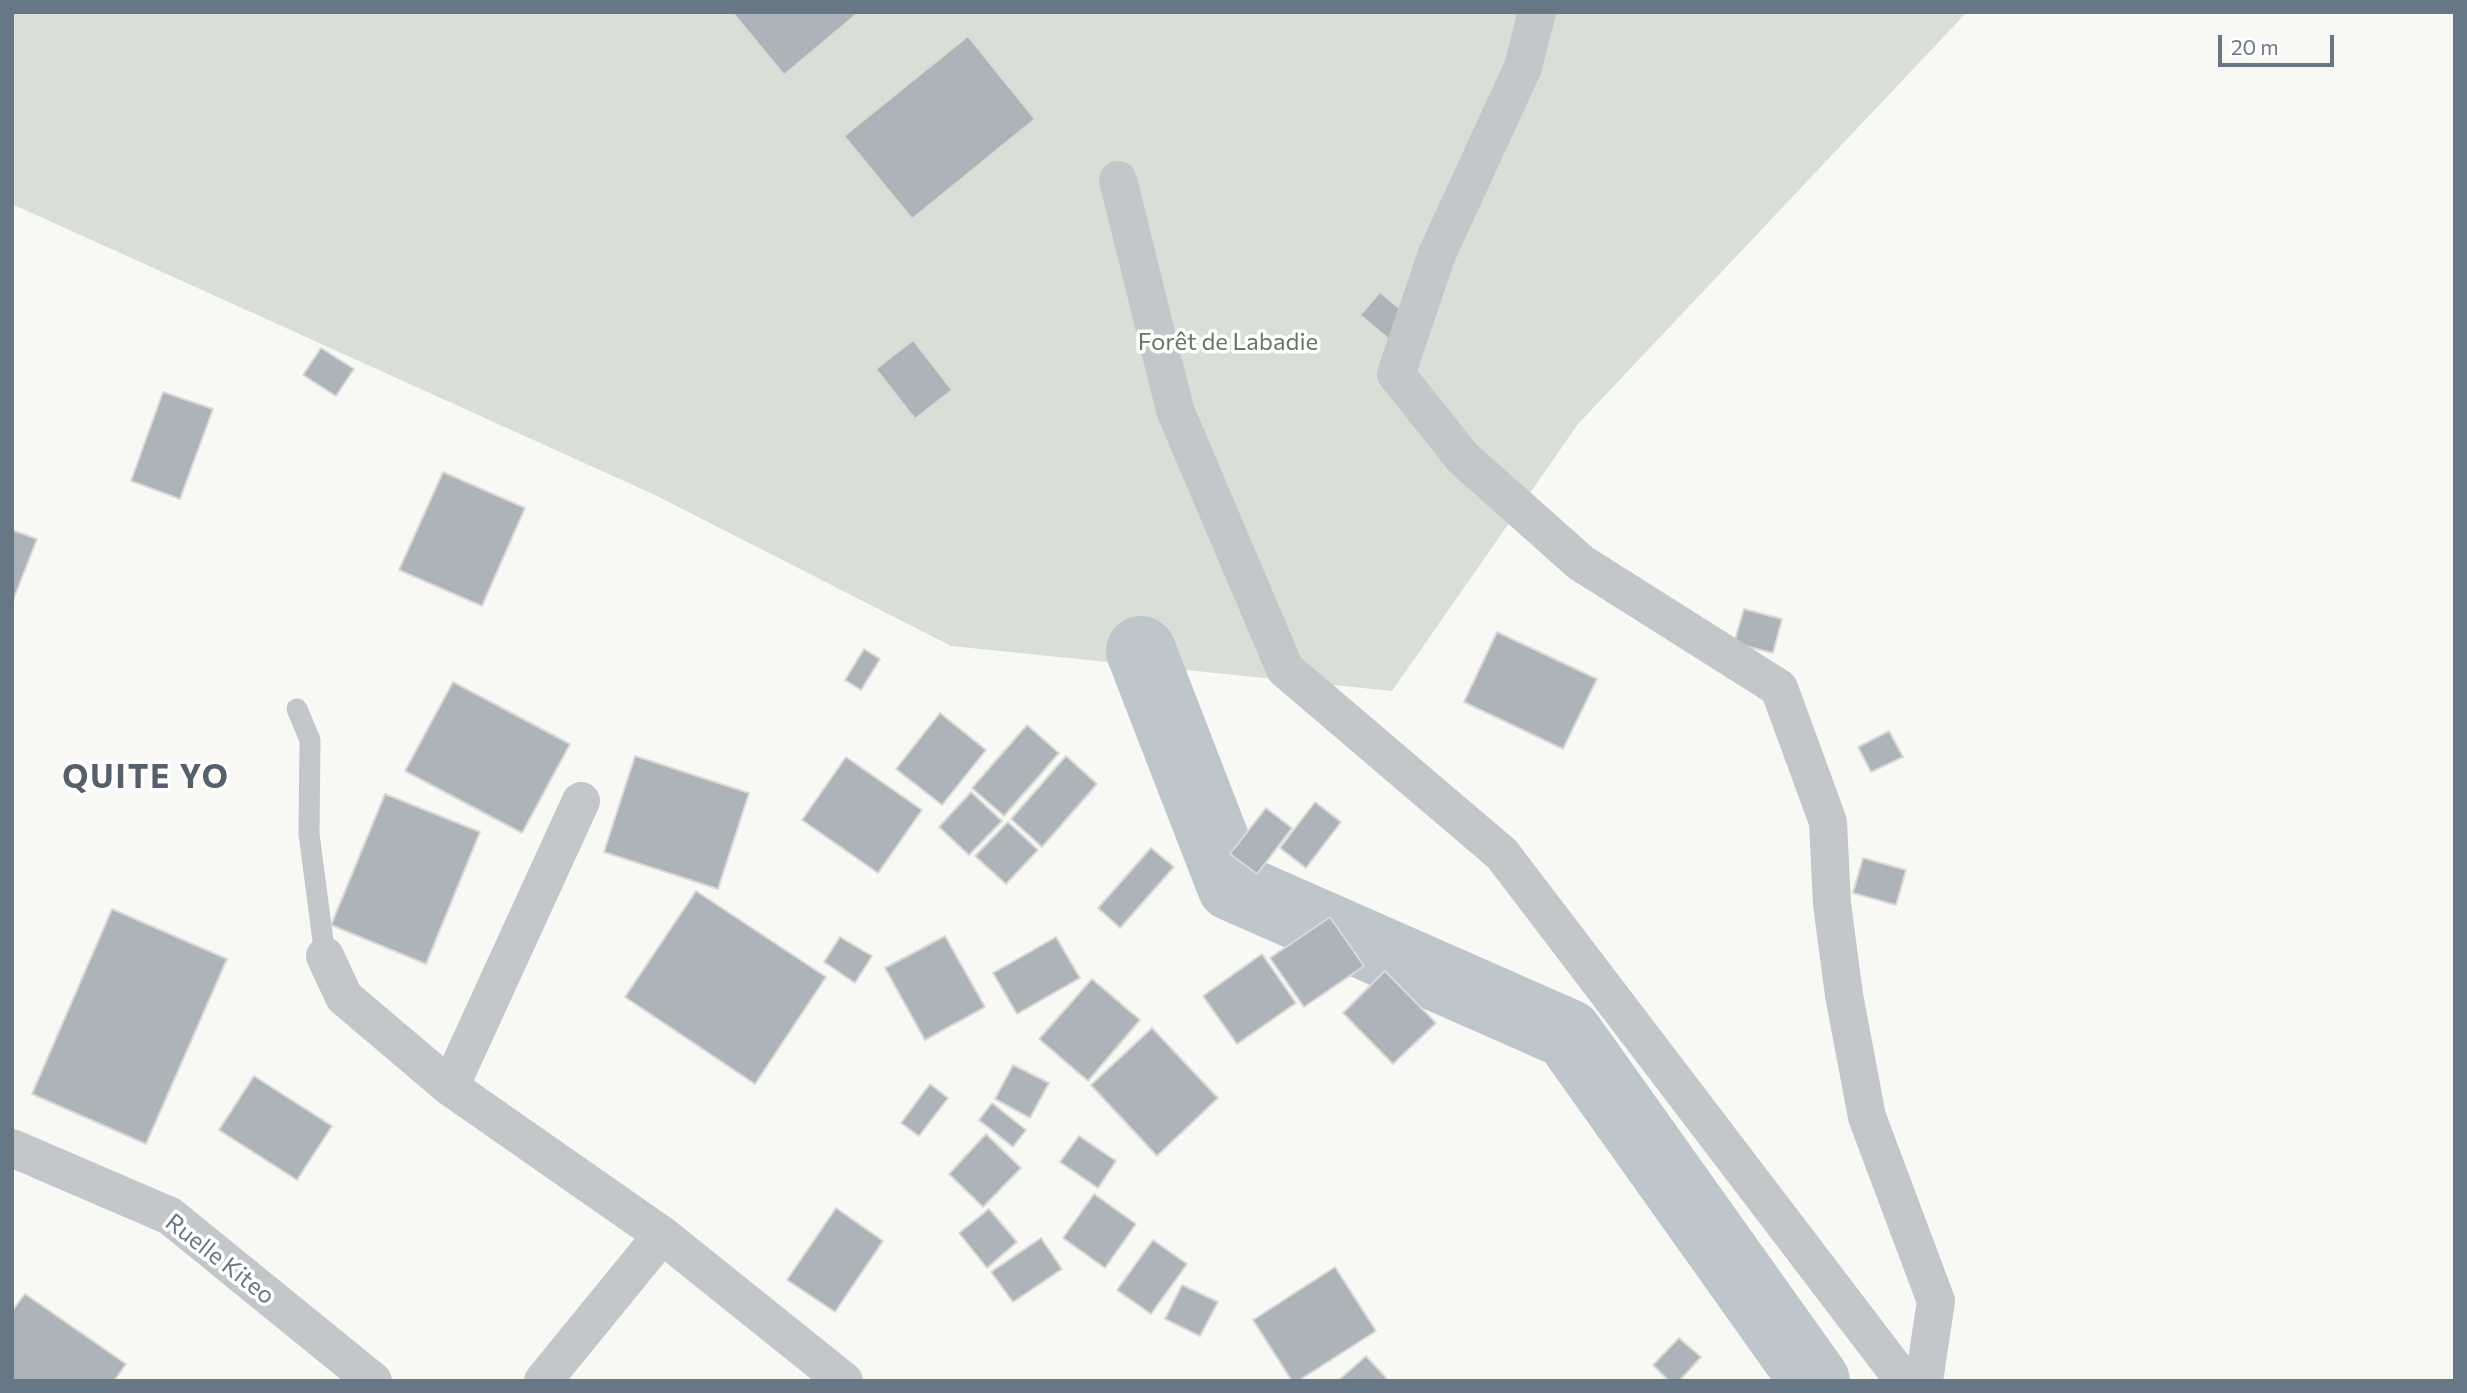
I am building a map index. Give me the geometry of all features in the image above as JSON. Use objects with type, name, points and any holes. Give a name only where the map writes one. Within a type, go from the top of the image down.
[{"type":"street","points":[[1536,12],[1523,67],[1437,254],[1396,374],[1464,458],[1581,562],[1779,688],[1828,822],[1832,904],[1844,995],[1867,1116],[1936,1301],[1924,1381]]},
{"type":"street","points":[[1118,180],[1175,410],[1285,669],[1502,854],[1904,1381]]},
{"type":"street","points":[[450,1087],[581,801]]},
{"type":"street","points":[[325,956],[344,997],[450,1087],[662,1235],[844,1381]]},
{"type":"street","name":"Ruelle Kiteo","points":[[12,1148],[170,1216],[373,1381]]},
{"type":"street","points":[[543,1381],[662,1235]]},
{"type":"lane","points":[[297,709],[310,740],[309,834],[325,956]]},
{"type":"green space","name":"Forêt de Labadie","points":[[12,12],[1967,12],[1578,424],[1392,691],[951,646],[655,495],[12,204]]},
{"type":"building","points":[[732,12],[859,12],[784,75]]},
{"type":"building","points":[[968,36],[1035,119],[912,219],[844,136]]},
{"type":"building","points":[[1380,292],[1411,318],[1391,341],[1360,315]]},
{"type":"building","points":[[913,340],[952,390],[915,419],[876,369]]},
{"type":"building","points":[[321,348],[354,369],[336,396],[303,375]]},
{"type":"building","points":[[163,392],[213,409],[180,499],[131,481]]},
{"type":"building","points":[[443,472],[525,508],[482,606],[399,570]]},
{"type":"building","points":[[12,530],[37,539],[12,603]]},
{"type":"building","points":[[1744,609],[1782,619],[1773,653],[1734,643]]},
{"type":"building","points":[[1497,632],[1597,679],[1563,749],[1464,702]]},
{"type":"building","points":[[864,649],[880,659],[861,690],[845,680]]},
{"type":"building","points":[[453,682],[570,744],[522,833],[405,771]]},
{"type":"building","points":[[940,713],[986,750],[942,805],[896,769]]},
{"type":"building","points":[[1027,725],[1059,753],[1004,816],[972,788]]},
{"type":"building","points":[[1889,731],[1903,757],[1871,772],[1858,747]]},
{"type":"building","points":[[635,756],[749,793],[718,889],[604,852]]},
{"type":"building","points":[[1066,756],[1097,784],[1042,847],[1011,819]]},
{"type":"building","points":[[846,757],[922,810],[878,873],[802,820]]},
{"type":"building","points":[[971,792],[1002,821],[969,855],[939,827]]},
{"type":"building","points":[[385,794],[480,832],[426,964],[331,925]]},
{"type":"building","points":[[1315,802],[1341,822],[1306,868],[1280,848]]},
{"type":"building","points":[[1266,808],[1292,828],[1257,874],[1230,854]]},
{"type":"building","points":[[1008,822],[1038,850],[1006,884],[975,856]]},
{"type":"building","points":[[1151,848],[1174,867],[1120,928],[1098,908]]},
{"type":"building","points":[[1863,858],[1906,870],[1896,905],[1853,893]]},
{"type":"building","points":[[696,891],[826,977],[755,1084],[625,997]]},
{"type":"building","points":[[112,909],[227,959],[146,1144],[32,1094]]},
{"type":"building","points":[[1330,917],[1364,966],[1304,1007],[1270,958]]},
{"type":"building","points":[[945,936],[985,1007],[925,1040],[885,968]]},
{"type":"building","points":[[840,937],[872,956],[855,983],[824,962]]},
{"type":"building","points":[[1056,937],[1080,978],[1017,1014],[993,973]]},
{"type":"building","points":[[1262,954],[1296,1003],[1237,1044],[1203,996]]},
{"type":"building","points":[[1385,971],[1436,1023],[1393,1064],[1343,1013]]},
{"type":"building","points":[[1092,979],[1140,1020],[1088,1081],[1039,1039]]},
{"type":"building","points":[[1152,1028],[1218,1098],[1157,1156],[1091,1085]]},
{"type":"building","points":[[1013,1065],[1049,1083],[1030,1118],[995,1099]]},
{"type":"building","points":[[254,1076],[332,1126],[297,1180],[219,1130]]},
{"type":"building","points":[[930,1084],[948,1098],[919,1136],[901,1123]]},
{"type":"building","points":[[992,1103],[1026,1130],[1013,1147],[979,1120]]},
{"type":"building","points":[[986,1134],[1021,1168],[983,1207],[949,1174]]},
{"type":"building","points":[[1079,1136],[1116,1161],[1098,1188],[1060,1162]]},
{"type":"building","points":[[1094,1194],[1136,1224],[1105,1268],[1063,1238]]},
{"type":"building","points":[[836,1208],[883,1241],[835,1312],[787,1280]]},
{"type":"building","points":[[989,1209],[1017,1242],[987,1268],[959,1233]]},
{"type":"building","points":[[1041,1238],[1062,1269],[1013,1302],[991,1272]]},
{"type":"building","points":[[1153,1240],[1187,1264],[1151,1314],[1117,1290]]},
{"type":"building","points":[[1335,1267],[1376,1331],[1298,1381],[1292,1381],[1253,1320]]},
{"type":"building","points":[[1182,1285],[1218,1302],[1200,1336],[1165,1319]]},
{"type":"building","points":[[25,1294],[126,1364],[114,1381],[16,1381],[12,1378],[12,1311]]},
{"type":"building","points":[[1679,1338],[1701,1357],[1679,1381],[1669,1381],[1653,1365]]},
{"type":"building","points":[[1366,1356],[1389,1381],[1338,1381]]},
{"type":"waterway","points":[[1141,651],[1232,886],[1568,1034],[1815,1381]]},
{"type":"district","name":"QUITE YO","points":[[146,777]]}]
